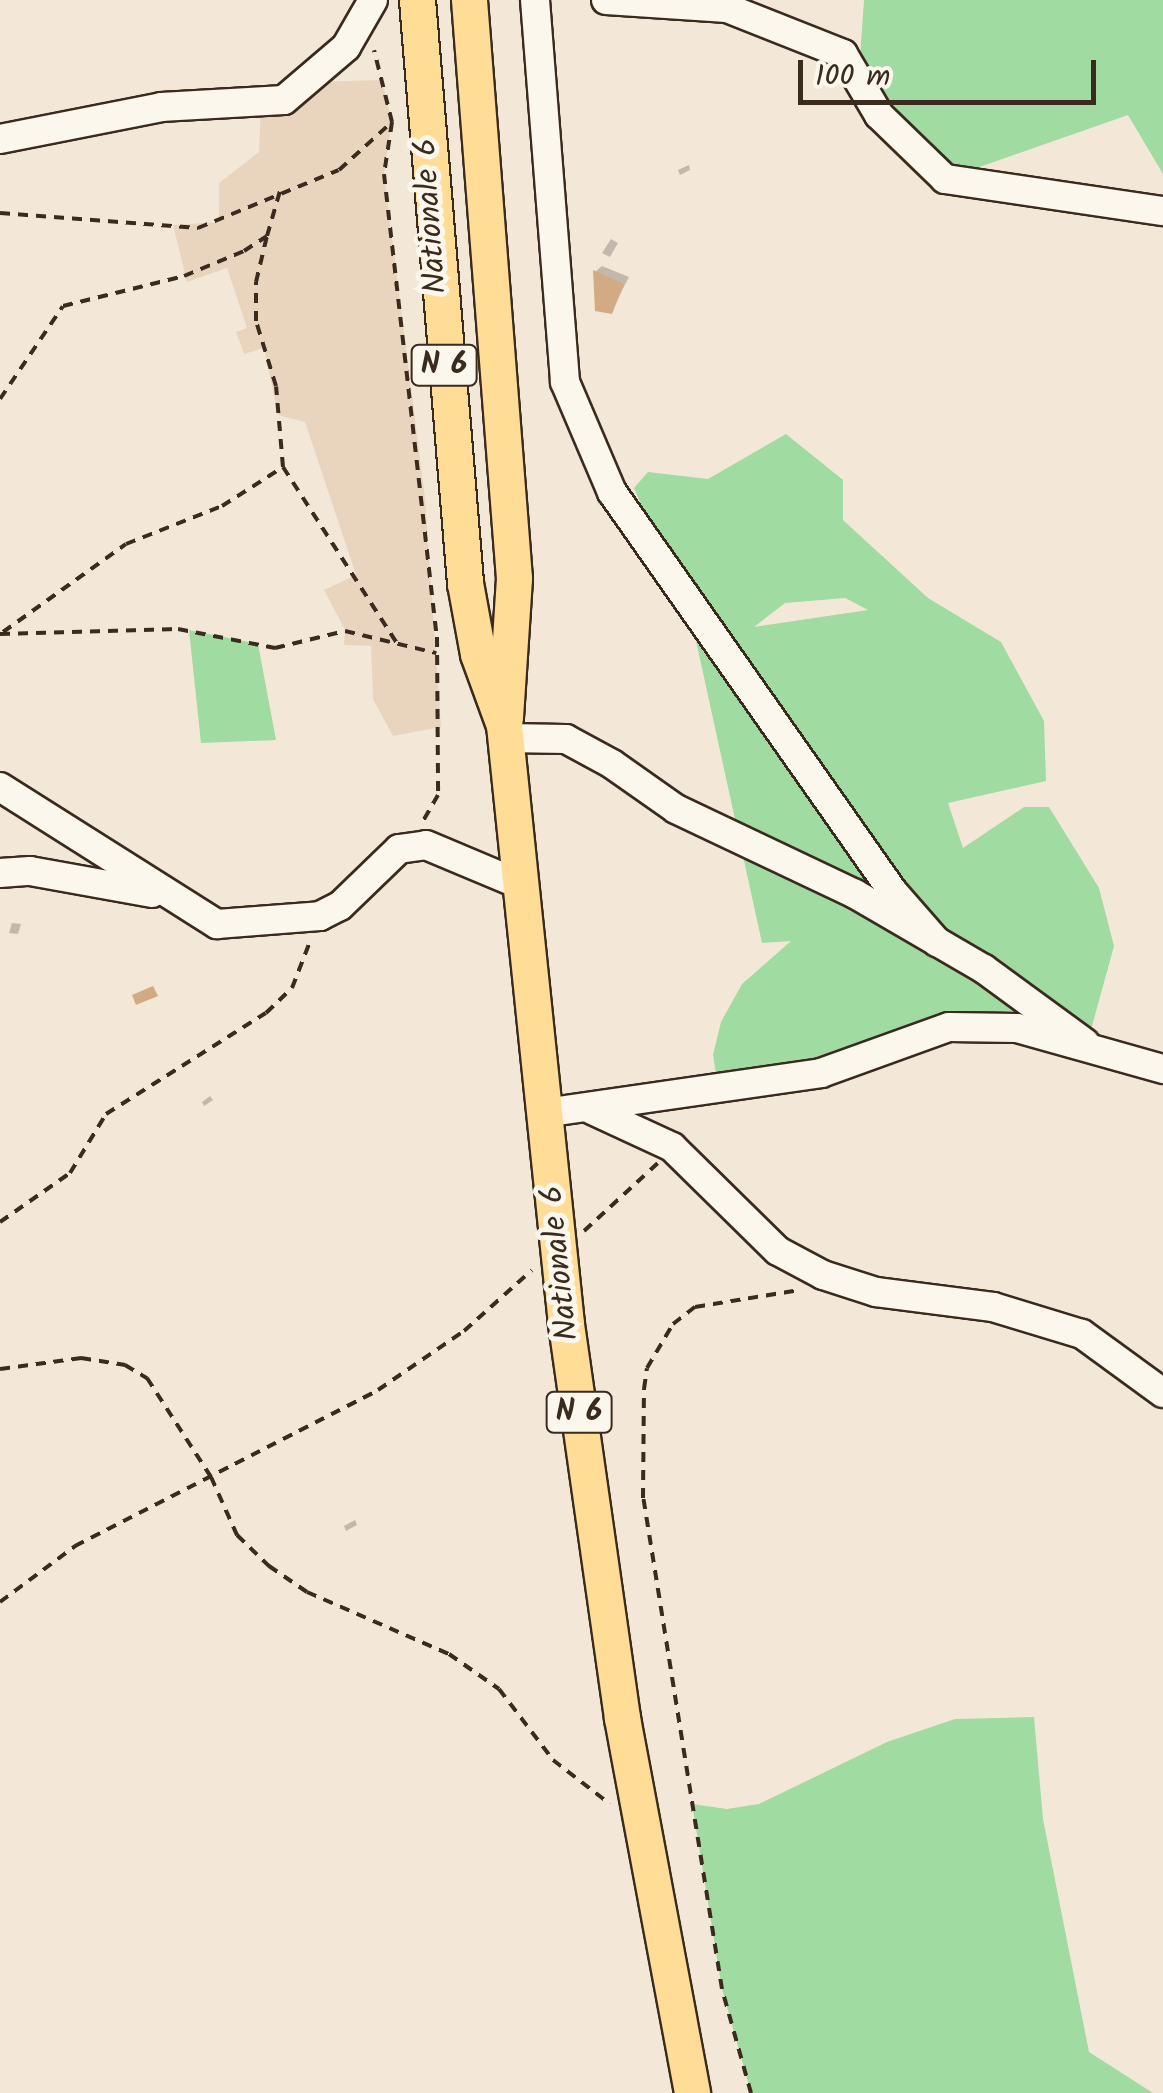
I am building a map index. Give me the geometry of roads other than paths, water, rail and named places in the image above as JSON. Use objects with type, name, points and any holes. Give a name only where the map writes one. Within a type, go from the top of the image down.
[{"type":"main road","name":"Nationale 6","points":[[417,0],[465,583],[478,654],[505,732]]},
{"type":"main road","name":"Nationale 6","points":[[469,0],[514,578],[505,732],[544,1112],[559,1252],[643,1829],[692,2093]]},
{"type":"street","points":[[535,0],[566,382],[612,492],[896,894],[937,942]]},
{"type":"street","points":[[606,0],[727,8],[843,54],[879,114],[945,179],[1163,212]]},
{"type":"street","points":[[0,139],[162,107],[284,100],[346,47],[366,12]]},
{"type":"street","points":[[505,732],[566,740],[676,809],[855,894],[937,942],[1084,1043]]},
{"type":"street","points":[[0,788],[48,812],[217,924],[320,916],[340,906],[398,850],[426,846],[452,852],[521,885]]},
{"type":"street","points":[[0,873],[30,871],[173,897]]},
{"type":"street","points":[[544,1112],[592,1110],[821,1073],[949,1027],[1017,1028],[1084,1043],[1163,1069]]},
{"type":"street","points":[[592,1110],[672,1147],[778,1251],[847,1283],[993,1307],[1082,1334],[1163,1393]]}]
